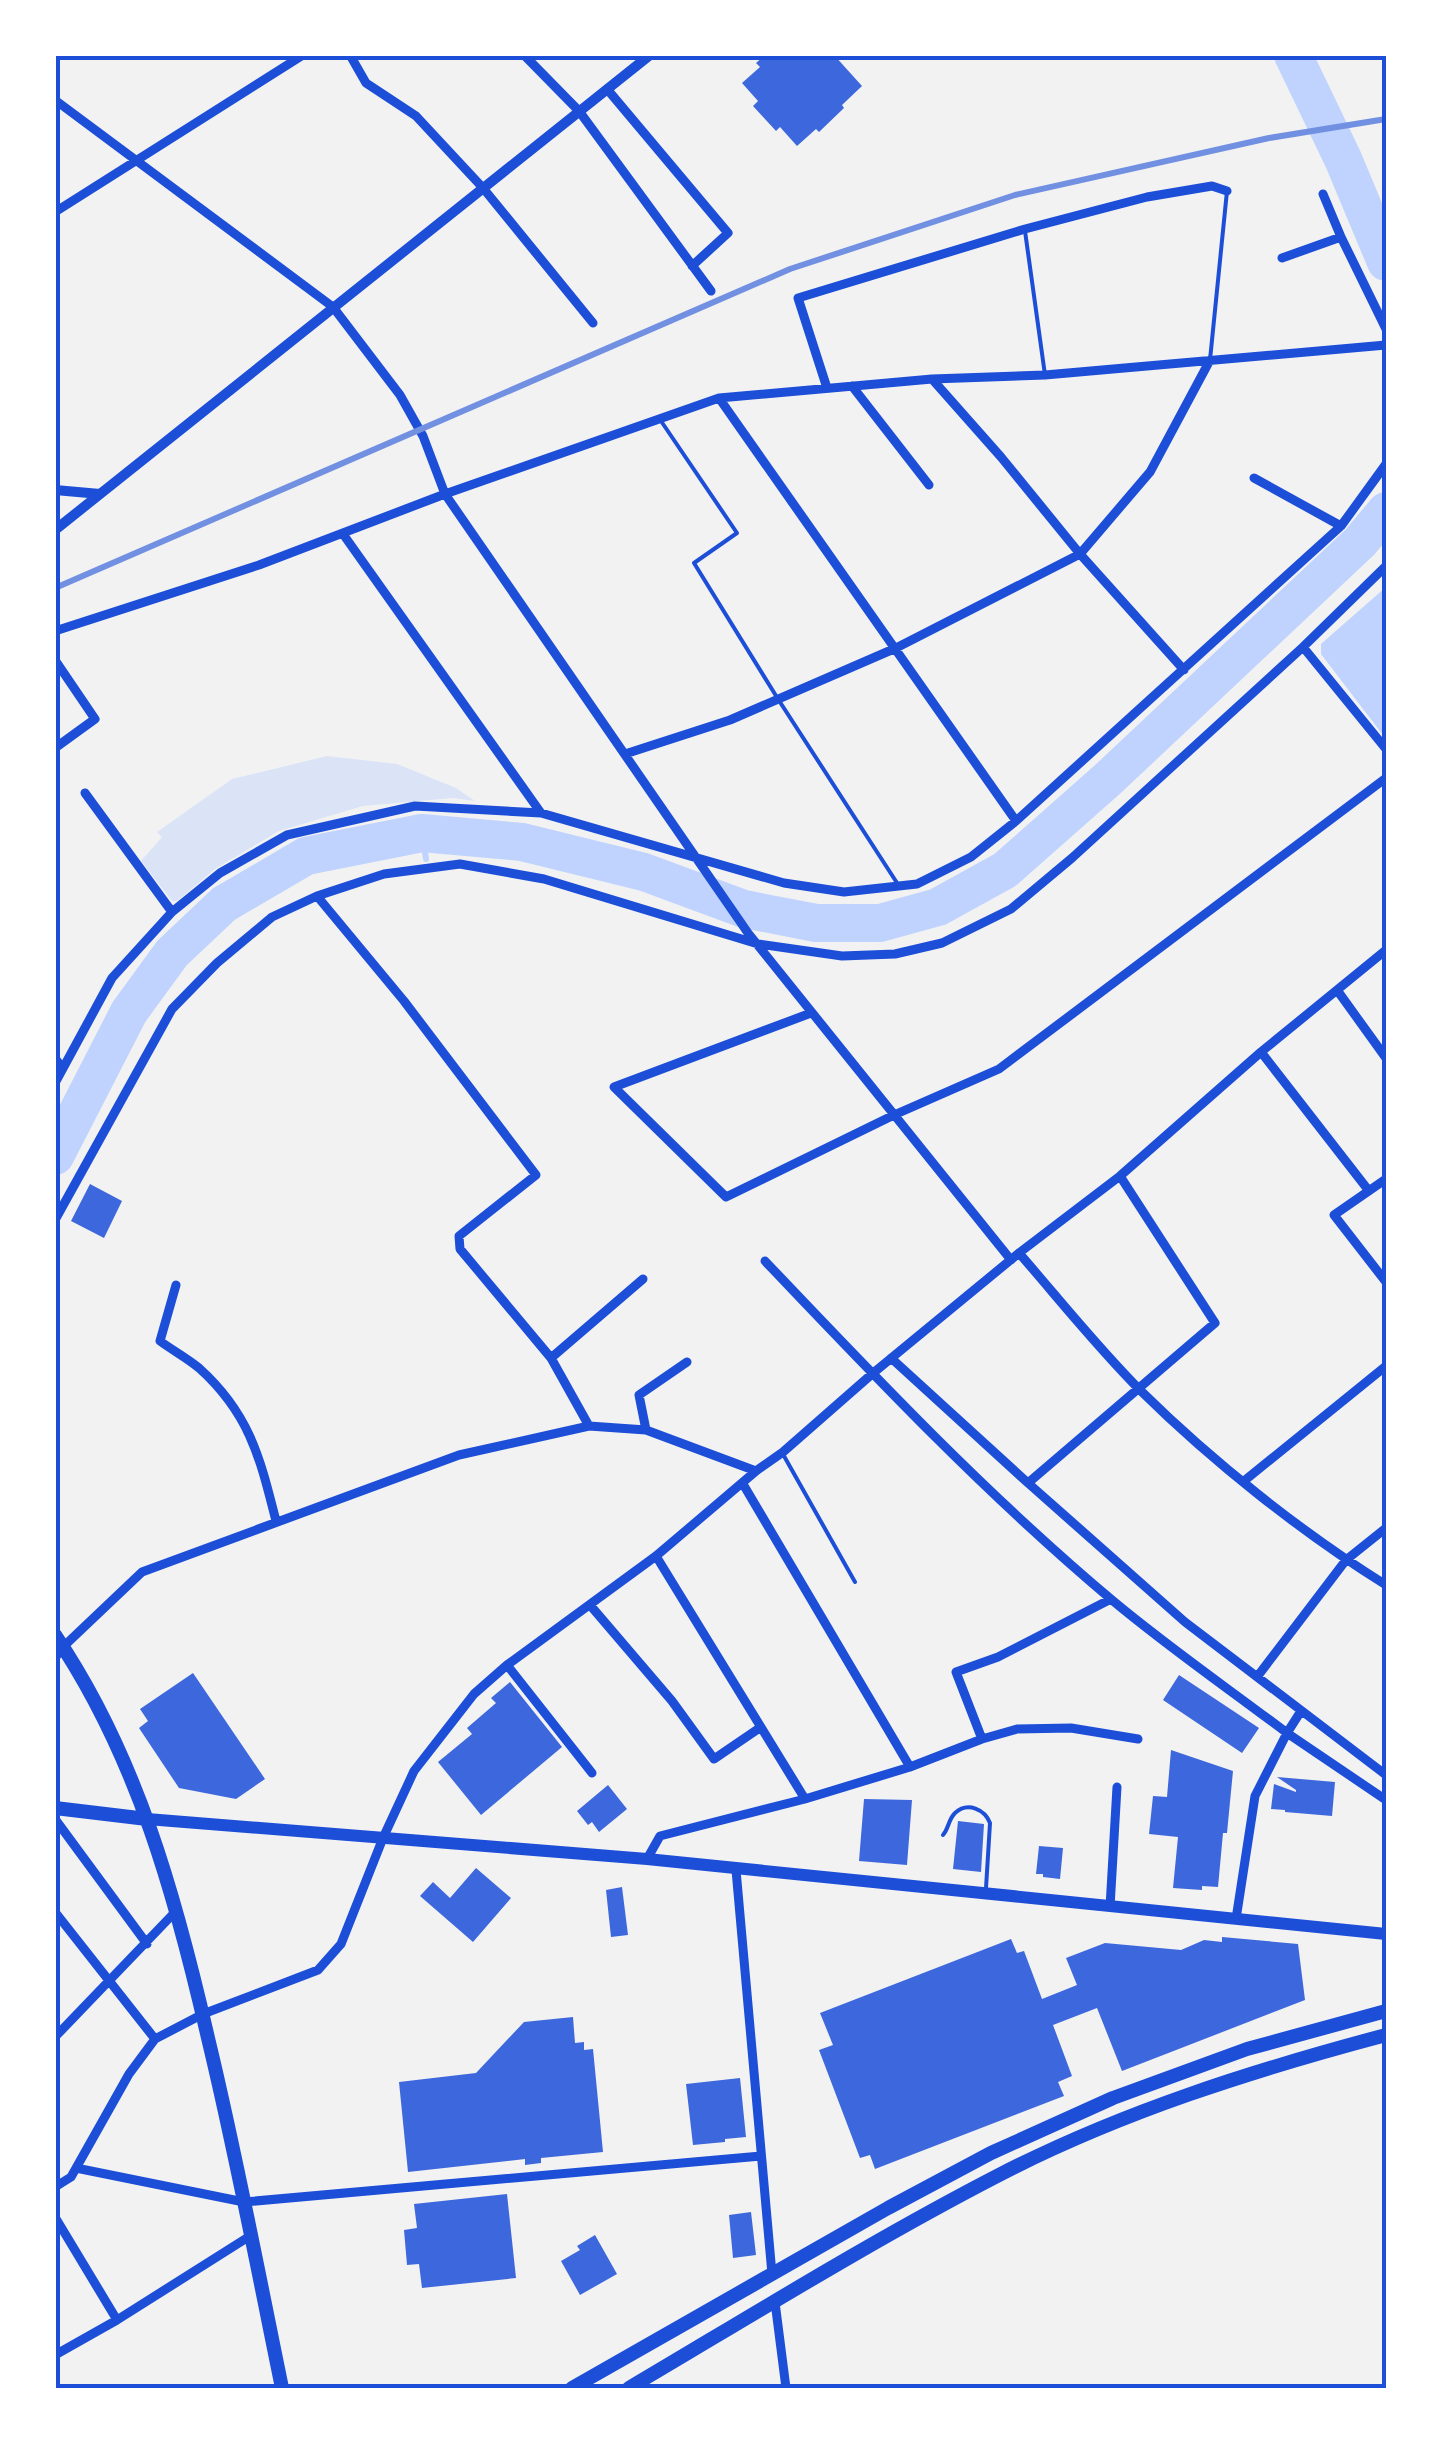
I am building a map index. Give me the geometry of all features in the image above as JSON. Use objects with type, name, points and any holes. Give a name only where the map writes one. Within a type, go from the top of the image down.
[{"type":"main road","points":[[58,1647],[93,1698],[120,1751],[177,1910],[203,2014],[282,2388]]},
{"type":"main road","points":[[55,1808],[147,1819],[646,1859],[1386,1934]]},
{"type":"main road","points":[[572,2388],[991,2152],[1113,2098],[1247,2049],[1386,2011]]},
{"type":"main road","points":[[629,2388],[900,2228],[1002,2173],[1123,2120],[1255,2071],[1386,2035]]},
{"type":"street","points":[[55,212],[303,55]]},
{"type":"street","points":[[350,55],[366,84],[416,116],[484,188],[593,324]]},
{"type":"street","points":[[524,55],[579,111],[711,291]]},
{"type":"street","points":[[55,530],[650,55]]},
{"type":"street","points":[[608,89],[728,233],[692,266]]},
{"type":"street","points":[[55,100],[333,307],[400,395],[423,436],[445,494],[748,933],[894,1115],[1015,1257],[1139,1389],[1217,1460],[1346,1560],[1386,1585]]},
{"type":"street","points":[[827,388],[798,298],[1024,229],[1147,197],[1212,186],[1227,191]]},
{"type":"street","points":[[1323,194],[1386,329]]},
{"type":"street","points":[[1282,258],[1341,237]]},
{"type":"street","points":[[55,631],[259,565],[445,494],[719,398],[1386,345]]},
{"type":"street","points":[[625,754],[730,720],[896,648],[1080,554],[1150,472],[1210,360]]},
{"type":"street","points":[[932,379],[1184,670]]},
{"type":"street","points":[[852,386],[929,485]]},
{"type":"street","points":[[719,398],[1016,821]]},
{"type":"street","points":[[55,1083],[112,978],[172,912],[220,873],[286,834],[414,806],[541,813],[784,883],[844,892],[918,884],[971,857],[1016,821],[1342,526],[1386,464]]},
{"type":"street","points":[[1254,478],[1342,526]]},
{"type":"street","points":[[55,490],[102,494]]},
{"type":"street","points":[[343,534],[541,813]]},
{"type":"street","points":[[55,1220],[172,1009],[217,963],[272,917],[317,896],[384,874],[460,864],[544,879],[758,944],[842,956],[895,954],[942,944],[1011,908],[1072,858],[1386,566]]},
{"type":"street","points":[[1303,647],[1386,750]]},
{"type":"street","points":[[55,660],[95,718],[55,748]]},
{"type":"street","points":[[811,1012],[614,1087],[726,1197],[999,1069],[1386,778]]},
{"type":"street","points":[[85,793],[172,912]]},
{"type":"street","points":[[317,896],[404,1001],[536,1176],[460,1236],[460,1249],[551,1358],[589,1426]]},
{"type":"street","points":[[55,2187],[71,2176],[129,2074],[155,2039],[203,2014],[318,1970],[341,1944],[414,1771],[474,1694],[506,1665],[656,1556],[872,1374],[1120,1176],[1261,1052],[1386,950]]},
{"type":"street","points":[[1336,990],[1386,1058]]},
{"type":"street","points":[[1261,1052],[1369,1190]]},
{"type":"street","points":[[1028,1483],[1215,1323],[1120,1176]]},
{"type":"street","points":[[1386,1179],[1334,1215],[1386,1282]]},
{"type":"street","points":[[765,1260],[872,1374],[1001,1500],[1112,1599],[1287,1733],[1386,1800]]},
{"type":"street","points":[[551,1358],[643,1279]]},
{"type":"street","points":[[176,1285],[160,1341],[196,1366],[230,1400],[258,1454],[276,1522]]},
{"type":"street","points":[[892,1358],[1185,1622],[1386,1775]]},
{"type":"street","points":[[646,1430],[639,1395],[687,1362]]},
{"type":"street","points":[[1244,1481],[1386,1366]]},
{"type":"street","points":[[58,1647],[142,1572],[458,1455],[589,1426],[646,1430],[756,1471]]},
{"type":"street","points":[[743,1484],[910,1768]]},
{"type":"street","points":[[1257,1677],[1346,1560],[1386,1528]]},
{"type":"street","points":[[656,1556],[804,1799]]},
{"type":"street","points":[[982,1739],[956,1672],[998,1656],[1112,1599]]},
{"type":"street","points":[[590,1605],[672,1700],[714,1760],[761,1728]]},
{"type":"street","points":[[506,1665],[592,1773]]},
{"type":"street","points":[[1236,1919],[1255,1796],[1301,1711]]},
{"type":"street","points":[[646,1859],[660,1836],[910,1768],[1017,1729],[1071,1728],[1138,1739]]},
{"type":"street","points":[[1110,1906],[1117,1787]]},
{"type":"street","points":[[55,1819],[147,1944]]},
{"type":"street","points":[[736,1870],[772,2274]]},
{"type":"street","points":[[55,2037],[177,1910]]},
{"type":"street","points":[[55,1912],[155,2039]]},
{"type":"street","points":[[76,2168],[244,2202],[761,2156]]},
{"type":"street","points":[[55,2217],[117,2320]]},
{"type":"street","points":[[55,2355],[250,2236]]},
{"type":"street","points":[[776,2302],[786,2388]]},
{"type":"lane","points":[[1210,360],[1227,191]]},
{"type":"lane","points":[[1024,229],[1045,375]]},
{"type":"lane","points":[[658,418],[737,534],[694,563],[900,887]]},
{"type":"lane","points":[[55,1054],[64,1066]]},
{"type":"lane","points":[[782,1452],[855,1582]]},
{"type":"lane","points":[[943,1836],[951,1819],[963,1809],[980,1809],[986,1814],[990,1823],[986,1895]]},
{"type":"shaded area","points":[[327,756],[397,764],[456,788],[475,801],[453,798],[363,806],[279,831],[215,869],[177,901],[172,901],[141,861],[162,837],[157,832],[232,779]]},
{"type":"water","points":[[1386,587],[1386,739],[1321,654],[1321,644]]},
{"type":"building","points":[[765,55],[834,55],[862,86],[819,132],[816,129],[797,146],[780,127],[776,131],[753,106],[758,101],[742,83],[760,67],[756,63]]},
{"type":"building","points":[[90,1184],[122,1201],[104,1238],[71,1221]]},
{"type":"building","points":[[193,1673],[265,1779],[236,1799],[179,1788],[139,1728],[148,1721],[140,1709]]},
{"type":"building","points":[[1179,1675],[1259,1728],[1242,1753],[1163,1700]]},
{"type":"building","points":[[510,1682],[562,1747],[481,1815],[438,1762],[472,1734],[467,1728],[496,1703],[491,1698]]},
{"type":"building","points":[[1171,1750],[1233,1771],[1218,1887],[1173,1888],[1178,1837],[1149,1834],[1153,1796],[1167,1797]]},
{"type":"building","points":[[1277,1777],[1335,1782],[1332,1816],[1271,1809],[1274,1784],[1296,1792]]},
{"type":"building","points":[[608,1785],[627,1809],[599,1832],[577,1811]]},
{"type":"building","points":[[864,1799],[912,1800],[907,1865],[859,1861]]},
{"type":"building","points":[[958,1821],[984,1824],[981,1872],[953,1869]]},
{"type":"building","points":[[1039,1846],[1063,1848],[1060,1879],[1036,1874]]},
{"type":"building","points":[[476,1868],[511,1898],[473,1942],[420,1896],[433,1882],[450,1898]]},
{"type":"building","points":[[622,1887],[628,1935],[611,1937],[606,1890]]},
{"type":"building","points":[[1222,1937],[1298,1944],[1305,2000],[1122,2071],[1097,2008],[1053,2025],[1072,2076],[1058,2082],[1064,2096],[875,2169],[870,2155],[860,2158],[819,2050],[833,2045],[820,2013],[1011,1939],[1017,1953],[1024,1951],[1042,1999],[1077,1985],[1066,1958],[1105,1943],[1181,1950],[1204,1940],[1222,1942]]},
{"type":"building","points":[[573,2017],[575,2043],[584,2042],[584,2050],[593,2049],[603,2152],[541,2158],[541,2163],[525,2165],[525,2159],[408,2172],[399,2082],[476,2073],[524,2022]]},
{"type":"building","points":[[740,2078],[746,2137],[693,2145],[686,2084]]},
{"type":"building","points":[[507,2194],[516,2278],[422,2288],[419,2264],[407,2265],[404,2230],[417,2228],[414,2204]]},
{"type":"building","points":[[751,2212],[756,2255],[733,2258],[729,2215]]},
{"type":"building","points":[[595,2235],[617,2274],[580,2295],[561,2261]]},
{"type":"waterway","points":[[1293,55],[1386,262]]},
{"type":"waterway","points":[[55,1156],[129,1012],[172,953],[224,904],[306,856],[422,833],[522,842],[644,872],[744,909],[816,923],[880,923],[938,907],[1005,870],[1108,779],[1360,542],[1386,511]]},
{"type":"waterway","points":[[422,833],[426,859]]},
{"type":"railway","points":[[55,588],[790,269],[1015,195],[1269,138],[1386,119]]}]
